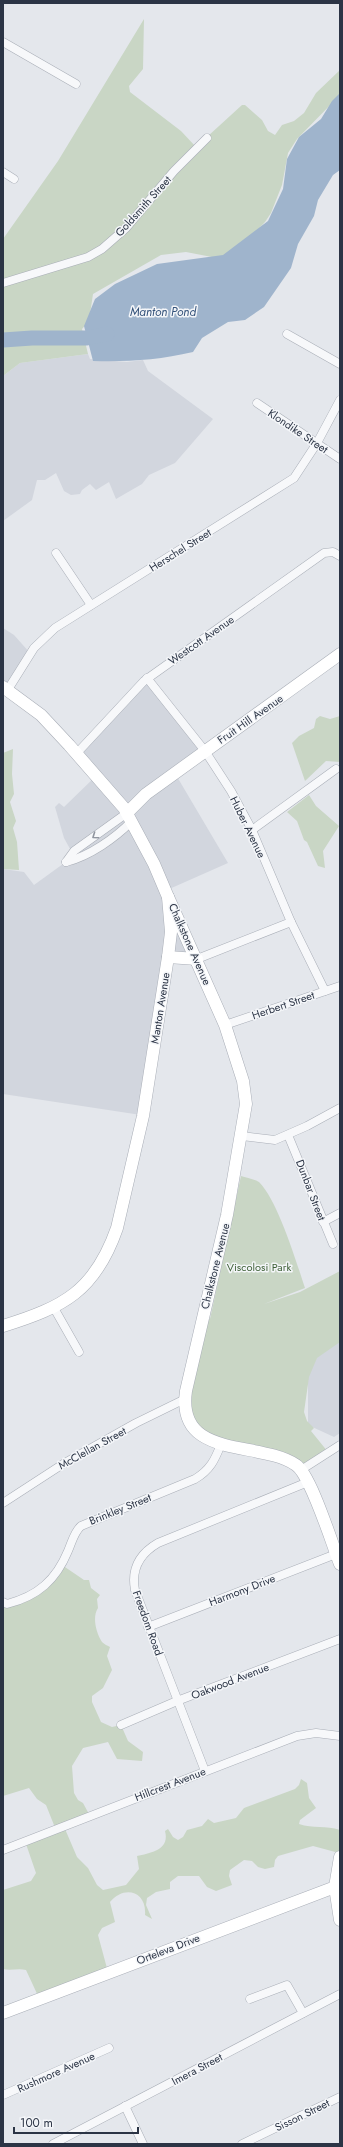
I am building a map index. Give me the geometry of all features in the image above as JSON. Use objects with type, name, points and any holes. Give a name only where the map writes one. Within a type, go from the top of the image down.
[{"type":"main road","name":"Fruit Hill Avenue","points":[[129,817],[161,784],[340,654]]},
{"type":"main road","name":"Manton Avenue","points":[[3,1326],[54,1308],[72,1297],[90,1279],[106,1256],[118,1228],[143,1116],[171,932],[168,897],[129,817],[77,753],[41,715],[5,689]]},
{"type":"main road","name":"Chalkstone Avenue","points":[[168,897],[197,959],[225,1025],[246,1094],[246,1114],[227,1215],[194,1351],[185,1399],[186,1416],[196,1431],[203,1437],[221,1444],[279,1458],[296,1465],[301,1470],[308,1482],[338,1559]]},
{"type":"main road","points":[[168,957],[197,959]]},
{"type":"main road","points":[[340,1857],[334,1887],[340,1920]]},
{"type":"main road","name":"Orteleva Drive","points":[[3,2013],[334,1887]]},
{"type":"street","points":[[3,42],[76,84]]},
{"type":"street","name":"Goldsmith Street","points":[[3,283],[88,257],[102,249],[126,228],[174,171],[207,138]]},
{"type":"street","points":[[3,172],[14,179]]},
{"type":"street","points":[[287,334],[340,364]]},
{"type":"street","name":"Herschel Street","points":[[5,689],[34,648],[55,628],[294,478],[317,443],[340,400]]},
{"type":"street","name":"Klondike Street","points":[[257,403],[340,459]]},
{"type":"street","points":[[56,552],[91,605]]},
{"type":"street","name":"Westcott Avenue","points":[[77,753],[147,678],[324,553],[333,552],[340,556]]},
{"type":"street","name":"Huber Avenue","points":[[147,678],[205,751],[252,830],[291,922],[325,991]]},
{"type":"street","points":[[252,830],[336,769]]},
{"type":"street","points":[[129,817],[123,830],[80,858],[66,862],[74,851],[129,817]]},
{"type":"street","points":[[197,959],[291,922]]},
{"type":"street","name":"Herbert Street","points":[[225,1025],[340,986]]},
{"type":"street","points":[[242,1136],[275,1140],[288,1135],[340,1108]]},
{"type":"street","name":"Dunbar Street","points":[[288,1135],[333,1244]]},
{"type":"street","points":[[323,1222],[340,1213]]},
{"type":"street","points":[[54,1308],[79,1352]]},
{"type":"street","name":"McClellan Street","points":[[3,1503],[63,1464],[136,1423],[185,1399]]},
{"type":"street","name":"Brinkley Street","points":[[3,1602],[7,1604],[41,1588],[56,1576],[62,1567],[76,1531],[81,1526],[204,1474],[213,1463],[221,1444]]},
{"type":"street","points":[[301,1470],[340,1444]]},
{"type":"street","name":"Freedom Road","points":[[205,1771],[148,1627],[135,1590],[133,1579],[136,1566],[144,1552],[187,1531],[308,1482]]},
{"type":"street","name":"Harmony Drive","points":[[148,1627],[338,1559]]},
{"type":"street","name":"Oakwood Avenue","points":[[121,1725],[177,1701],[340,1639]]},
{"type":"street","name":"Hillcrest Avenue","points":[[3,1850],[205,1771],[306,1734],[340,1736]]},
{"type":"street","points":[[250,1999],[287,1985],[303,2013]]},
{"type":"street","name":"Imera Street","points":[[53,2144],[340,1994]]},
{"type":"street","name":"Rushmore Avenue","points":[[3,2095],[108,2048]]},
{"type":"street","name":"Sisson Street","points":[[242,2144],[340,2097]]},
{"type":"street","points":[[125,2106],[143,2144]]},
{"type":"shaded area","points":[[88,354],[90,359],[127,362],[143,360],[148,371],[213,419],[175,463],[149,475],[142,484],[116,499],[109,482],[96,490],[90,484],[82,490],[80,494],[71,495],[64,491],[56,473],[45,480],[37,480],[32,500],[3,521],[3,376],[20,363]]},
{"type":"shaded area","points":[[3,628],[14,635],[30,653],[9,689],[3,688]]},
{"type":"shaded area","points":[[149,679],[205,750],[176,775],[228,863],[167,890],[195,958],[168,962],[141,1115],[3,1094],[3,869],[24,872],[34,885],[74,856],[64,838],[55,807],[59,803],[64,807],[96,776],[78,753]]},
{"type":"shaded area","points":[[340,1288],[340,1433],[334,1437],[308,1425],[308,1371]]},
{"type":"green space","points":[[144,19],[143,69],[129,86],[130,92],[181,131],[196,147],[242,105],[245,105],[262,120],[268,131],[275,135],[282,125],[294,121],[304,113],[316,93],[340,70],[340,95],[297,139],[288,153],[282,185],[271,213],[265,222],[236,252],[217,258],[186,252],[161,255],[93,294],[89,321],[82,329],[88,354],[20,363],[3,376],[3,239],[58,161]]},
{"type":"green space","points":[[320,716],[330,719],[340,716],[340,762],[326,761],[305,781],[292,743],[299,736],[314,728],[316,719]]},
{"type":"green space","points":[[13,749],[12,774],[14,794],[10,802],[16,821],[13,828],[17,842],[19,870],[3,869],[3,753]]},
{"type":"green space","points":[[309,795],[316,806],[339,826],[323,851],[325,868],[318,866],[307,842],[304,840],[297,821],[287,812]]},
{"type":"green space","name":"Viscolosi Park","points":[[241,1176],[259,1182],[273,1203],[286,1232],[305,1288],[264,1304],[300,1292],[340,1271],[340,1342],[317,1358],[309,1377],[304,1412],[307,1421],[314,1428],[311,1431],[328,1452],[298,1472],[292,1467],[207,1441],[184,1401],[206,1320],[210,1319]]},
{"type":"green space","points":[[62,1565],[84,1580],[89,1580],[91,1588],[100,1595],[97,1599],[98,1608],[95,1620],[98,1634],[102,1642],[110,1647],[107,1656],[112,1670],[103,1688],[92,1696],[92,1702],[101,1722],[112,1727],[121,1725],[128,1741],[143,1752],[142,1761],[117,1759],[108,1742],[83,1748],[72,1766],[74,1793],[78,1800],[83,1803],[90,1816],[65,1829],[77,1857],[88,1868],[97,1885],[103,1890],[126,1885],[139,1869],[137,1856],[158,1850],[165,1842],[165,1831],[168,1829],[173,1837],[178,1840],[183,1837],[187,1830],[202,1826],[208,1819],[214,1823],[236,1818],[244,1808],[295,1789],[299,1785],[301,1779],[307,1783],[309,1798],[316,1808],[300,1820],[299,1824],[340,1830],[340,1850],[339,1853],[313,1846],[278,1856],[275,1860],[274,1867],[265,1869],[258,1867],[252,1861],[244,1860],[230,1870],[229,1876],[232,1885],[216,1891],[207,1887],[199,1876],[178,1876],[170,1882],[170,1889],[156,1892],[147,1898],[146,1905],[152,1919],[145,1915],[145,1907],[142,1900],[138,1896],[134,1893],[122,1893],[110,1902],[115,1922],[102,1928],[98,1935],[108,1972],[39,1998],[26,1970],[3,1969],[3,1890],[31,1881],[36,1873],[26,1844],[56,1830],[46,1805],[37,1799],[29,1788],[3,1796],[3,1600],[8,1603],[40,1589]]},
{"type":"water","name":"Manton Pond","points":[[340,93],[340,170],[333,175],[318,200],[314,216],[298,244],[291,268],[264,307],[245,320],[228,322],[202,338],[193,352],[143,360],[93,361],[84,326],[95,299],[115,284],[157,264],[223,255],[268,221],[283,189],[287,159],[299,137],[321,119],[332,101]]},
{"type":"waterway","points":[[3,340],[32,338],[87,338],[107,334]]}]
